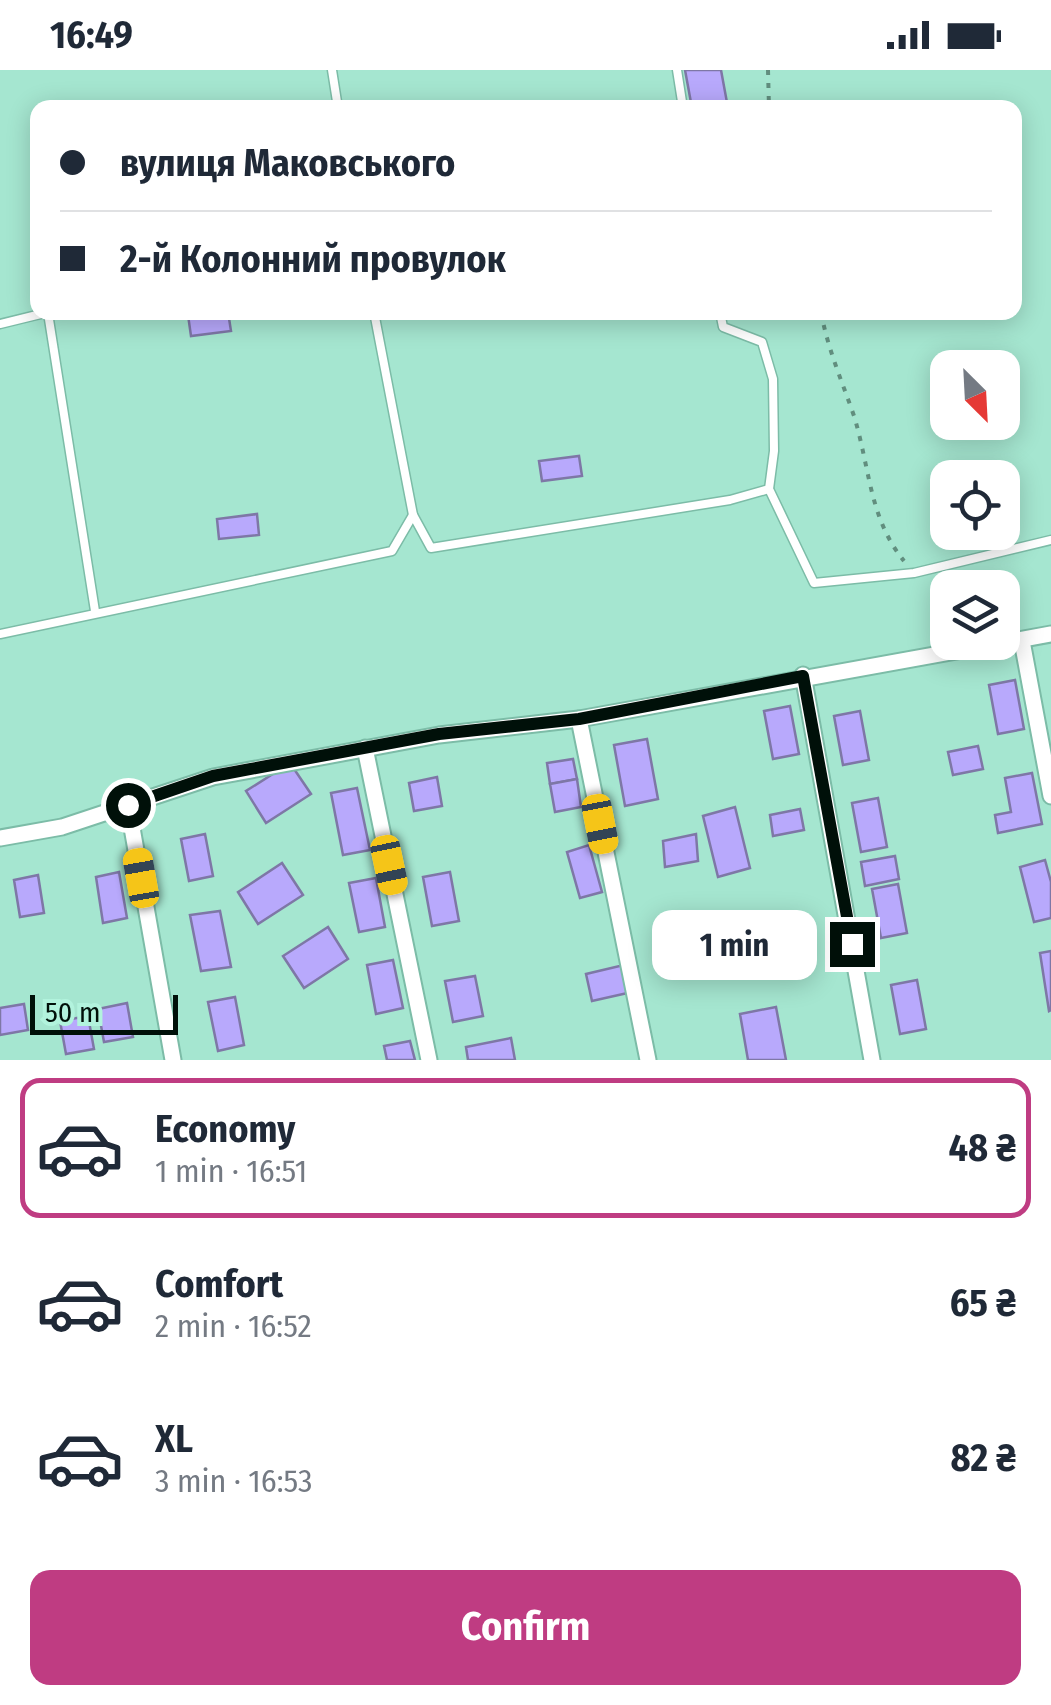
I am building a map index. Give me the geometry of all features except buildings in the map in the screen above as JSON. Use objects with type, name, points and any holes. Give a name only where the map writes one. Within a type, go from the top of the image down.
[{"type":"street","points":[[0,838],[62,828],[213,776],[439,734],[579,719],[1051,634]]},
{"type":"street","points":[[1022,641],[1051,796]]},
{"type":"street","points":[[803,676],[872,1060]]},
{"type":"street","points":[[579,719],[648,1060]]},
{"type":"street","points":[[365,748],[429,1060]]},
{"type":"street","points":[[128,805],[173,1060]]},
{"type":"lane","points":[[332,70],[337,100]]},
{"type":"lane","points":[[677,70],[682,100]]},
{"type":"lane","points":[[0,324],[30,316]]},
{"type":"lane","points":[[49,320],[96,611]]},
{"type":"lane","points":[[375,320],[412,515],[430,548],[730,500],[769,489]]},
{"type":"lane","points":[[722,320],[723,327],[762,342],[772,379],[774,451],[769,489],[814,583],[914,572],[1051,540]]},
{"type":"lane","points":[[0,634],[392,551],[412,515]]},
{"type":"path","points":[[768,70],[768,100]]},
{"type":"path","points":[[823,320],[828,352],[854,417],[883,535],[914,572]]},
{"type":"route","points":[[128,805],[213,776],[439,734],[579,719],[803,676],[852,944]]}]
